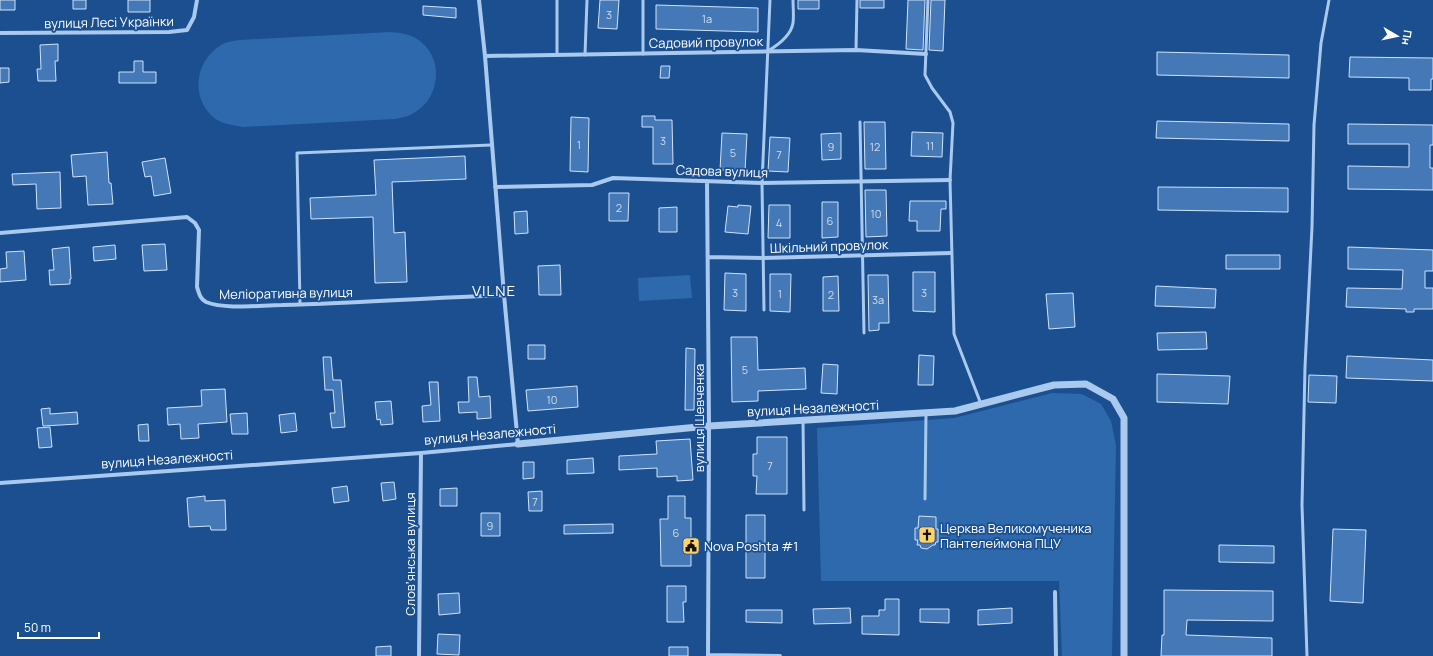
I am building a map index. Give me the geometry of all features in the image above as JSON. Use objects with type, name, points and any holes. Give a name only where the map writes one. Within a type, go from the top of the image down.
[{"type":"street","name":"вулиця Лесі Українки","points":[[0,33],[169,32],[187,30],[194,17],[197,0]]},
{"type":"street","points":[[479,0],[518,444]]},
{"type":"street","name":"Садовий провулок","points":[[485,56],[856,50],[926,54]]},
{"type":"street","name":"Садова вулиця","points":[[495,187],[592,185],[613,178],[762,183],[950,180]]},
{"type":"street","name":"вулиця Шевченка","points":[[707,181],[709,426],[708,656]]},
{"type":"street","name":"Меліоративна вулиця","points":[[0,233],[187,217],[195,223],[199,230],[197,287],[199,296],[204,301],[219,305],[240,306],[300,304],[504,295]]},
{"type":"street","name":"Шкільний провулок","points":[[708,257],[763,258],[951,253]]},
{"type":"street","name":"вулиця Незалежності","points":[[0,483],[421,453],[709,426],[955,411],[1054,385],[1086,384],[1113,399],[1124,418],[1124,656]]},
{"type":"street","name":"Словʼянська вулиця","points":[[419,656],[421,453]]},
{"type":"street","points":[[1055,592],[1056,656]]},
{"type":"street","points":[[708,656],[780,656]]},
{"type":"lane","points":[[558,0],[558,55]]},
{"type":"lane","points":[[585,55],[587,0]]},
{"type":"lane","points":[[643,0],[643,54]]},
{"type":"lane","points":[[764,310],[762,183],[770,0]]},
{"type":"lane","points":[[768,51],[778,44],[789,32],[793,24],[793,0]]},
{"type":"lane","points":[[856,50],[857,0]]},
{"type":"lane","points":[[928,0],[925,75],[932,88],[950,112],[953,123],[950,180],[954,334],[981,404]]},
{"type":"lane","points":[[1307,656],[1302,505],[1305,367],[1312,234],[1314,125],[1321,43],[1329,0]]},
{"type":"lane","points":[[860,122],[864,333]]},
{"type":"lane","points":[[300,304],[297,153],[491,145]]},
{"type":"lane","points":[[924,499],[926,413]]},
{"type":"lane","points":[[803,420],[804,510]]},
{"type":"shaded area","points":[[390,32],[403,33],[418,39],[429,50],[434,59],[436,80],[433,91],[421,108],[408,116],[394,119],[243,127],[226,124],[215,119],[205,108],[201,98],[199,78],[201,69],[206,59],[213,51],[225,43],[239,40]]},
{"type":"shaded area","points":[[690,275],[692,298],[639,301],[638,278]]},
{"type":"shaded area","points":[[1052,393],[1082,394],[1101,404],[1111,421],[1116,445],[1112,656],[1062,656],[1059,581],[821,581],[817,428],[954,418]]},
{"type":"building","points":[[0,0],[15,0],[15,10],[0,10]]},
{"type":"building","points":[[73,0],[86,0],[86,9],[73,9]]},
{"type":"building","points":[[128,0],[150,0],[150,12],[128,12]]},
{"type":"building","points":[[600,0],[619,0],[617,29],[598,28]]},
{"type":"building","points":[[798,0],[819,0],[819,9],[798,9]]},
{"type":"building","points":[[860,0],[884,0],[884,8],[860,8]]},
{"type":"building","points":[[908,0],[925,0],[923,50],[906,49]]},
{"type":"building","points":[[931,0],[945,0],[943,51],[929,50]]},
{"type":"building","points":[[656,5],[758,8],[758,32],[656,29]]},
{"type":"building","points":[[423,6],[456,8],[456,18],[423,15]]},
{"type":"building","points":[[58,44],[58,61],[55,61],[56,81],[38,81],[37,69],[41,69],[40,45]]},
{"type":"building","points":[[1157,52],[1289,55],[1289,78],[1157,75]]},
{"type":"building","points":[[1350,57],[1433,58],[1433,79],[1431,79],[1431,90],[1409,90],[1409,78],[1349,77]]},
{"type":"building","points":[[134,61],[143,61],[143,72],[156,72],[156,83],[119,83],[119,72],[134,72]]},
{"type":"building","points":[[661,66],[670,66],[669,78],[660,78]]},
{"type":"building","points":[[0,68],[9,68],[9,82],[0,83]]},
{"type":"building","points":[[642,116],[655,116],[655,120],[672,120],[673,164],[653,164],[653,127],[642,127]]},
{"type":"building","points":[[571,117],[589,118],[588,172],[570,171]]},
{"type":"building","points":[[1157,121],[1289,124],[1289,141],[1156,138]]},
{"type":"building","points":[[864,122],[885,122],[886,169],[865,169]]},
{"type":"building","points":[[1348,124],[1433,125],[1433,145],[1430,145],[1430,168],[1433,168],[1433,190],[1348,189],[1348,166],[1409,167],[1409,144],[1348,144]]},
{"type":"building","points":[[912,132],[943,133],[942,157],[911,156]]},
{"type":"building","points":[[722,133],[747,134],[745,171],[720,170]]},
{"type":"building","points":[[841,133],[841,159],[822,160],[821,134]]},
{"type":"building","points":[[770,137],[790,138],[788,172],[768,171]]},
{"type":"building","points":[[107,152],[109,183],[111,183],[113,204],[88,205],[86,176],[73,177],[71,155]]},
{"type":"building","points":[[465,156],[466,179],[392,182],[394,233],[405,232],[407,282],[375,283],[373,217],[311,219],[310,198],[376,195],[374,160]]},
{"type":"building","points":[[165,158],[171,193],[154,196],[151,176],[145,177],[142,162]]},
{"type":"building","points":[[60,172],[61,208],[37,209],[36,184],[13,185],[12,174]]},
{"type":"building","points":[[1158,187],[1288,188],[1288,212],[1158,210]]},
{"type":"building","points":[[865,190],[886,190],[887,236],[866,237]]},
{"type":"building","points":[[609,193],[629,193],[628,221],[609,221]]},
{"type":"building","points":[[910,201],[946,201],[946,209],[941,209],[940,231],[917,231],[917,221],[909,221]]},
{"type":"building","points":[[822,202],[838,202],[838,237],[822,238]]},
{"type":"building","points":[[738,205],[751,206],[748,234],[725,232],[728,206],[738,207]]},
{"type":"building","points":[[769,205],[790,205],[790,238],[768,238]]},
{"type":"building","points":[[677,207],[677,232],[659,232],[659,208]]},
{"type":"building","points":[[527,211],[528,233],[515,234],[514,212]]},
{"type":"building","points":[[165,244],[167,270],[144,271],[142,245]]},
{"type":"building","points":[[115,245],[116,259],[94,261],[93,247]]},
{"type":"building","points":[[69,247],[70,284],[50,285],[49,270],[54,270],[52,249]]},
{"type":"building","points":[[1348,247],[1433,250],[1433,271],[1425,271],[1425,288],[1433,288],[1433,309],[1414,309],[1414,312],[1406,312],[1406,309],[1346,307],[1347,288],[1402,289],[1403,270],[1348,269]]},
{"type":"building","points":[[24,251],[26,280],[0,282],[0,269],[7,268],[6,252]]},
{"type":"building","points":[[1226,255],[1280,255],[1280,269],[1226,269]]},
{"type":"building","points":[[560,265],[561,295],[539,295],[538,266]]},
{"type":"building","points":[[913,272],[935,272],[935,312],[913,311]]},
{"type":"building","points":[[725,273],[746,274],[746,311],[724,310]]},
{"type":"building","points":[[770,274],[791,274],[790,312],[770,311]]},
{"type":"building","points":[[868,275],[888,275],[889,323],[879,323],[879,330],[869,331]]},
{"type":"building","points":[[838,276],[839,311],[823,311],[823,277]]},
{"type":"building","points":[[1156,286],[1216,289],[1215,308],[1155,306]]},
{"type":"building","points":[[1073,293],[1075,327],[1049,329],[1046,294]]},
{"type":"building","points":[[1206,332],[1207,349],[1158,350],[1157,333]]},
{"type":"building","points":[[731,337],[757,337],[758,370],[805,368],[806,389],[758,391],[758,401],[732,402]]},
{"type":"building","points":[[528,345],[545,345],[545,359],[528,359]]},
{"type":"building","points":[[686,348],[695,349],[694,410],[685,410]]},
{"type":"building","points":[[919,355],[934,356],[933,385],[918,385]]},
{"type":"building","points":[[1347,356],[1433,360],[1433,381],[1346,378]]},
{"type":"building","points":[[323,357],[331,357],[333,380],[341,380],[345,427],[332,428],[330,413],[335,413],[333,390],[325,390]]},
{"type":"building","points":[[823,364],[838,365],[837,394],[821,393]]},
{"type":"building","points":[[1157,374],[1230,376],[1228,404],[1157,402]]},
{"type":"building","points":[[1309,375],[1337,376],[1336,403],[1308,402]]},
{"type":"building","points":[[468,377],[477,377],[479,397],[490,396],[491,418],[477,419],[477,412],[459,413],[458,402],[469,402]]},
{"type":"building","points":[[429,382],[438,382],[440,421],[423,422],[422,406],[431,405]]},
{"type":"building","points":[[577,386],[578,407],[528,411],[526,390]]},
{"type":"building","points":[[225,389],[227,422],[198,424],[199,438],[181,439],[180,424],[168,425],[167,408],[202,406],[201,390]]},
{"type":"building","points":[[391,401],[393,424],[381,425],[380,419],[377,420],[375,402]]},
{"type":"building","points":[[50,408],[50,414],[77,412],[78,424],[43,426],[41,409]]},
{"type":"building","points":[[247,413],[248,434],[232,434],[230,414]]},
{"type":"building","points":[[295,413],[297,431],[281,433],[279,415]]},
{"type":"building","points":[[148,424],[149,441],[139,441],[138,425]]},
{"type":"building","points":[[50,427],[52,447],[39,448],[37,428]]},
{"type":"building","points":[[757,437],[787,437],[787,494],[756,494],[757,476],[753,476],[753,454],[757,454]]},
{"type":"building","points":[[690,439],[693,480],[677,481],[677,476],[657,477],[657,468],[619,470],[619,456],[657,454],[656,441]]},
{"type":"building","points":[[593,458],[594,473],[567,474],[567,460]]},
{"type":"building","points":[[523,462],[534,462],[534,478],[523,479]]},
{"type":"building","points":[[394,482],[396,499],[383,501],[381,483]]},
{"type":"building","points":[[347,486],[349,501],[334,503],[332,488]]},
{"type":"building","points":[[457,488],[457,506],[440,506],[440,489]]},
{"type":"building","points":[[542,491],[542,511],[529,511],[528,492]]},
{"type":"building","points":[[205,496],[205,501],[225,500],[226,530],[211,530],[210,526],[189,527],[187,498]]},
{"type":"building","points":[[668,496],[685,496],[685,518],[691,518],[691,566],[661,566],[660,519],[668,519]]},
{"type":"building","points":[[481,513],[500,513],[500,536],[481,536]]},
{"type":"building","points":[[746,515],[765,515],[765,578],[746,578]]},
{"type":"building","name":"Церква Великомученика Пантелеймона ПЦУ","points":[[919,516],[936,517],[938,542],[927,549],[921,548],[920,545],[917,545],[918,540],[915,540],[915,528],[918,528]]},
{"type":"building","points":[[613,524],[613,533],[564,534],[564,525]]},
{"type":"building","points":[[1333,529],[1366,530],[1363,603],[1330,601]]},
{"type":"building","points":[[1219,545],[1274,546],[1274,563],[1219,562]]},
{"type":"building","points":[[667,586],[686,586],[686,602],[683,602],[684,622],[667,622]]},
{"type":"building","points":[[1164,590],[1273,591],[1273,621],[1187,620],[1186,635],[1272,638],[1272,656],[1161,656],[1162,635],[1164,635]]},
{"type":"building","points":[[459,593],[460,613],[439,615],[438,594]]},
{"type":"building","points":[[885,599],[899,599],[899,635],[862,634],[862,616],[879,616],[879,610],[885,610]]},
{"type":"building","points":[[850,608],[851,623],[814,624],[813,609]]},
{"type":"building","points":[[1012,608],[1012,623],[978,625],[978,610]]},
{"type":"building","points":[[920,609],[949,609],[949,623],[920,622]]},
{"type":"building","points":[[746,610],[782,610],[782,623],[746,622]]},
{"type":"building","points":[[438,634],[460,635],[459,655],[437,654]]},
{"type":"building","points":[[391,646],[391,656],[376,656],[376,647]]},
{"type":"building","points":[[669,647],[688,647],[688,656],[669,656]]},
{"type":"place","name":"Церква Великомученика Пантелеймона ПЦУ","points":[[927,535]]},
{"type":"place","name":"Nova Poshta #1","points":[[691,546]]},
{"type":"district","name":"VILNE","points":[[494,290]]}]
